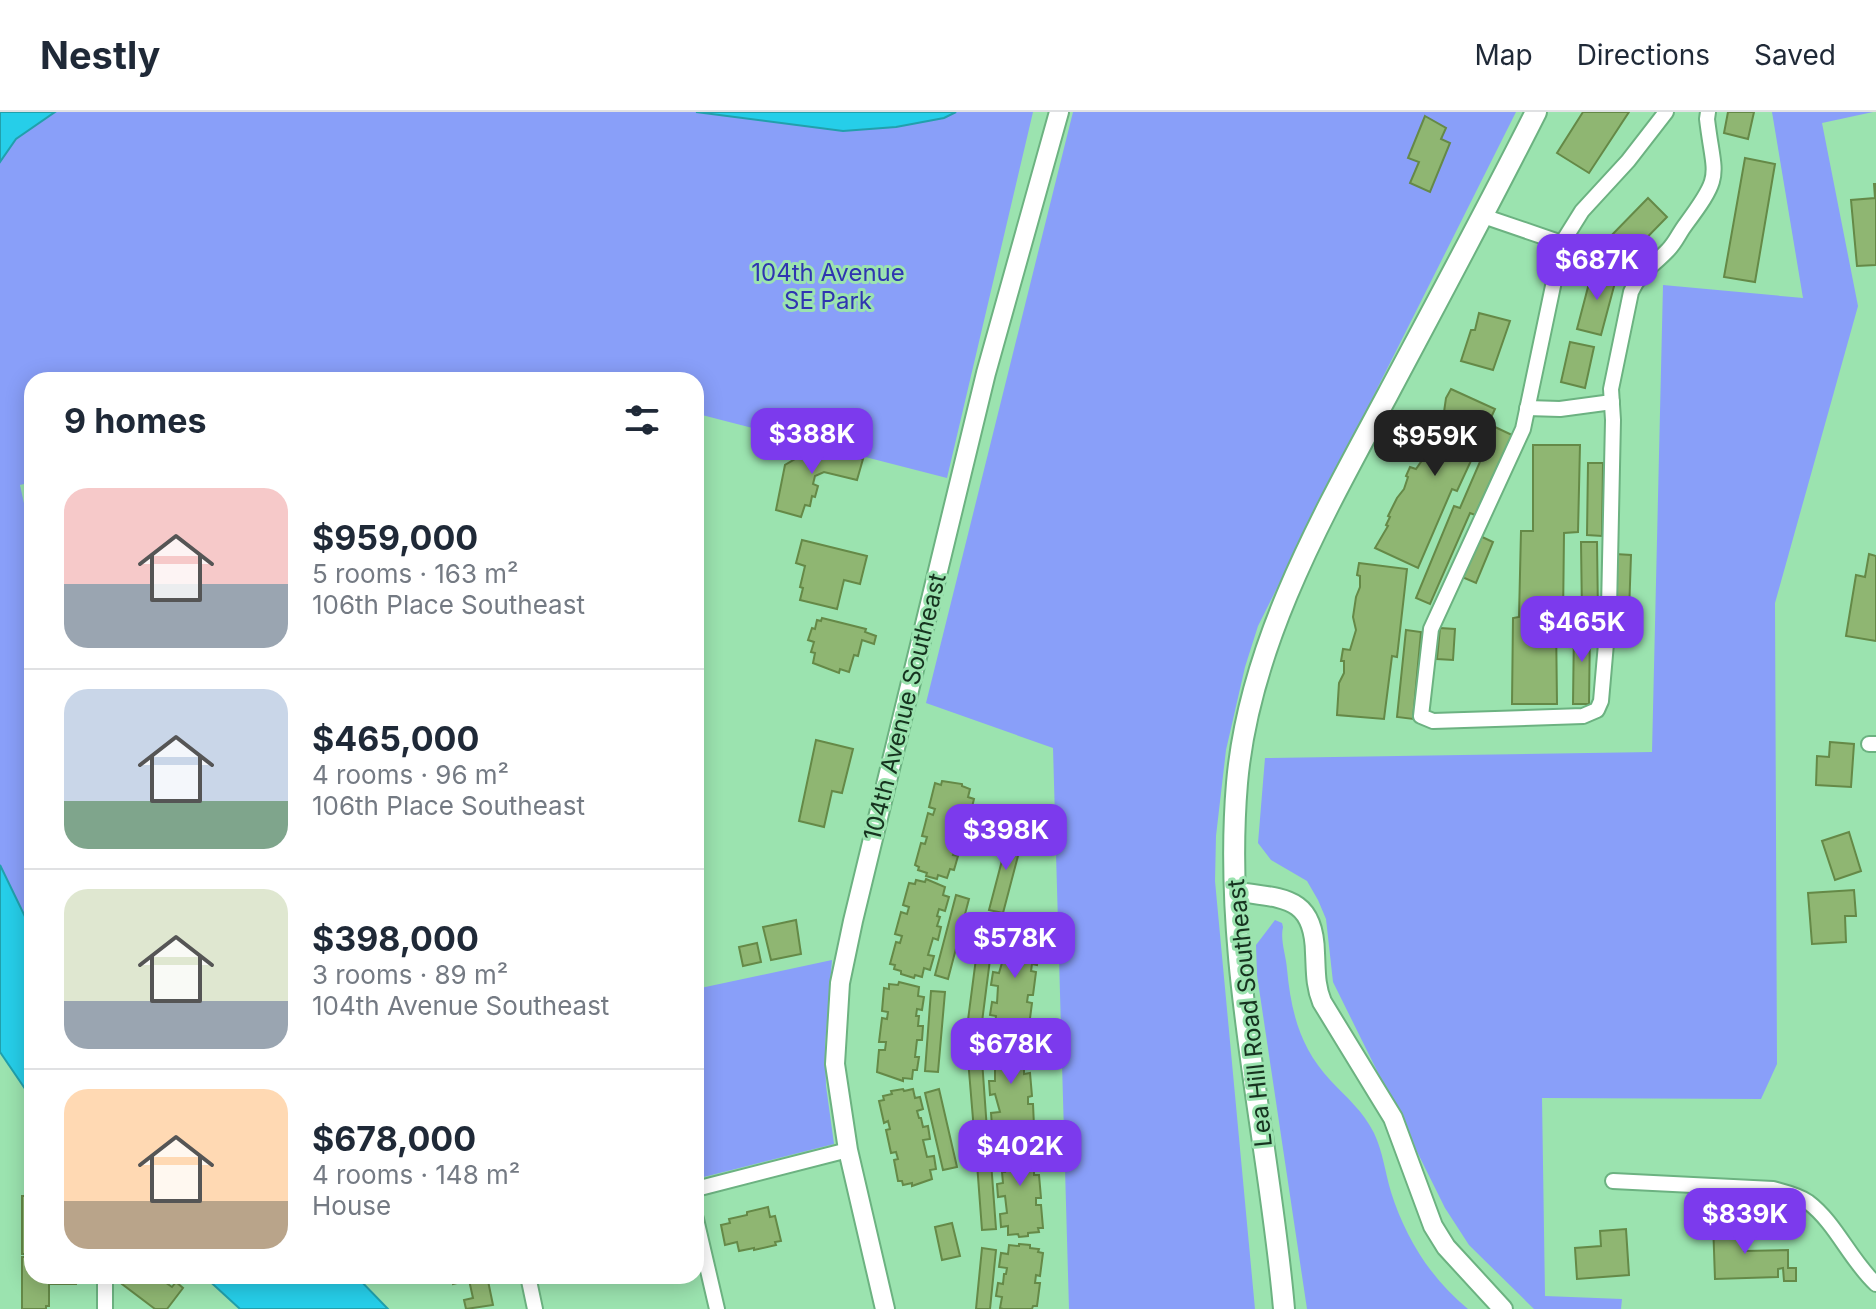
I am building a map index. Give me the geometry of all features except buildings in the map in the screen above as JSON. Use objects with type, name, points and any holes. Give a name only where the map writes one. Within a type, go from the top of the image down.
[{"type":"main road","name":"Lea Hill Road Southeast","points":[[1284,1309],[1244,999],[1234,891],[1237,783],[1253,699],[1272,633],[1318,524],[1536,112]]},
{"type":"street","name":"104th Avenue Southeast","points":[[885,1309],[848,1150],[835,1064],[840,983],[986,373],[1059,112]]},
{"type":"street","points":[[1666,112],[1628,161],[1582,211],[1562,243],[1523,429],[1431,629],[1421,716],[1433,721],[1583,716],[1597,710],[1601,701],[1609,609],[1611,389],[1631,292],[1643,272],[1676,242],[1710,192],[1715,175],[1708,112]]},
{"type":"street","points":[[1483,216],[1562,243]]},
{"type":"street","points":[[1527,408],[1560,409],[1612,402]]},
{"type":"street","points":[[1234,891],[1292,901],[1306,913],[1313,928],[1316,981],[1322,1002],[1393,1118],[1433,1226],[1446,1247],[1503,1309]]},
{"type":"street","points":[[704,1187],[848,1150]]},
{"type":"street","points":[[1613,1181],[1773,1189],[1793,1195],[1808,1202],[1832,1227],[1863,1272],[1876,1284]]},
{"type":"street","points":[[704,1253],[717,1309]]},
{"type":"street","points":[[105,1284],[105,1309]]},
{"type":"street","points":[[530,1284],[535,1309]]},
{"type":"green space","name":"104th Avenue SE Park","points":[[55,112],[696,112],[843,131],[944,118],[956,112],[1033,112],[947,478],[704,416],[704,372],[24,372],[24,484],[20,485],[24,503],[24,914],[0,865],[0,162],[16,139]]},
{"type":"green space","points":[[1073,112],[1516,112],[1258,626],[1226,750],[1216,836],[1215,881],[1255,1309],[1069,1309],[1053,748],[926,703]]},
{"type":"green space","points":[[1772,112],[1873,112],[1822,123],[1858,306],[1775,603],[1777,1064],[1761,1099],[1542,1098],[1545,1296],[1622,1299],[1621,1309],[1534,1309],[1469,1245],[1445,1208],[1333,982],[1326,919],[1318,900],[1307,881],[1271,860],[1258,843],[1265,758],[1652,752],[1663,285],[1803,298]]},
{"type":"green space","points":[[1275,920],[1283,927],[1291,1000],[1305,1042],[1320,1068],[1370,1125],[1380,1147],[1397,1209],[1421,1256],[1442,1284],[1468,1309],[1307,1309],[1257,975],[1256,945]]},
{"type":"green space","points":[[832,960],[825,1046],[826,1086],[834,1144],[704,1177],[704,987]]},
{"type":"shaded area","points":[[0,112],[55,112],[16,139],[0,162]]},
{"type":"shaded area","points":[[696,112],[956,112],[944,118],[896,127],[843,131]]},
{"type":"shaded area","points":[[0,865],[24,914],[24,1087],[0,1052]]},
{"type":"shaded area","points":[[213,1284],[364,1284],[388,1309],[240,1309]]}]
